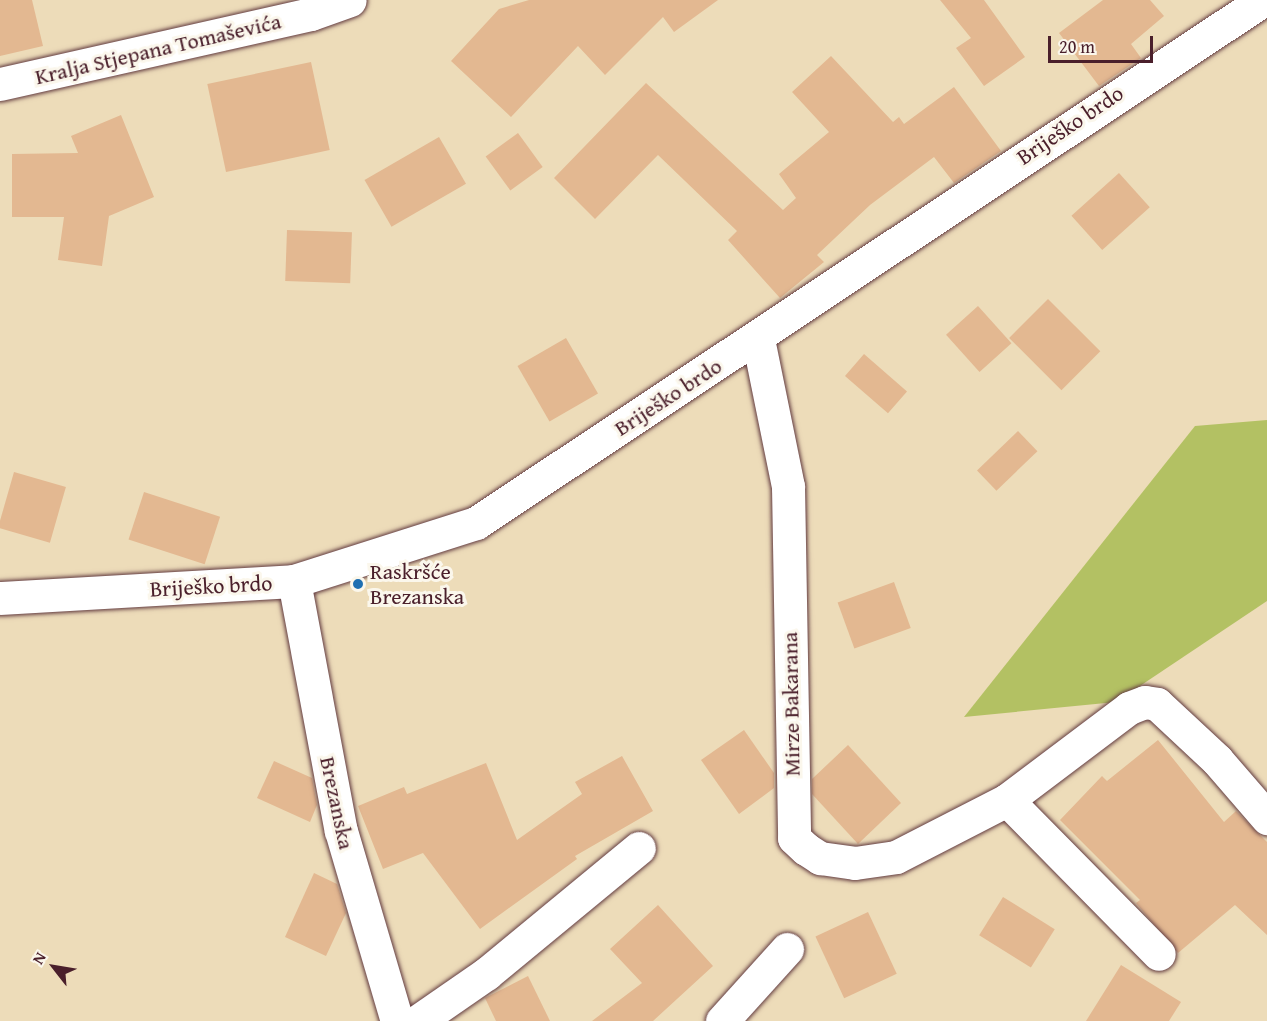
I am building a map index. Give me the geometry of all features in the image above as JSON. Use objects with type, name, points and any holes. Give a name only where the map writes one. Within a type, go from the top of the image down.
[{"type":"street","name":"Kralja Stjepana Tomaševića","points":[[0,84],[311,14],[351,0]]},
{"type":"street","name":"Briješko brdo","points":[[0,598],[294,581],[476,523],[758,339],[1078,118],[1263,0]]},
{"type":"street","name":"Mirze Bakarana","points":[[758,339],[788,486],[794,838],[820,858],[855,863],[896,857],[1007,800],[1145,702],[1157,704],[1217,760],[1267,818]]},
{"type":"street","name":"Brezanska","points":[[294,581],[341,831],[397,1021]]},
{"type":"street","points":[[1007,800],[1159,954]]},
{"type":"street","points":[[418,1021],[511,954],[639,848]]},
{"type":"street","points":[[722,1021],[787,949]]},
{"type":"green space","points":[[1267,420],[1267,601],[1116,702],[964,717],[1195,426]]},
{"type":"building","points":[[0,0],[32,0],[43,46],[0,56]]},
{"type":"building","points":[[529,0],[718,0],[674,32],[663,17],[605,75],[578,46],[511,117],[451,61],[499,9]]},
{"type":"building","points":[[940,0],[984,0],[1025,57],[984,86],[956,48],[971,38]]},
{"type":"building","points":[[1103,0],[1150,0],[1164,16],[1131,44],[1141,58],[1099,86],[1059,33]]},
{"type":"building","points":[[831,56],[893,122],[899,117],[904,124],[954,87],[1001,151],[954,183],[934,157],[870,205],[817,255],[824,262],[780,298],[728,240],[737,231],[658,155],[595,219],[554,178],[646,83],[783,210],[796,198],[779,174],[829,132],[792,92]]},
{"type":"building","points":[[311,62],[330,150],[226,172],[207,84]]},
{"type":"building","points":[[121,115],[154,197],[109,216],[102,266],[58,260],[64,217],[12,217],[12,154],[78,153],[71,136]]},
{"type":"building","points":[[518,133],[543,167],[510,190],[486,157]]},
{"type":"building","points":[[439,137],[466,184],[392,227],[365,180]]},
{"type":"building","points":[[1119,173],[1150,207],[1102,250],[1071,216]]},
{"type":"building","points":[[287,230],[352,232],[350,283],[285,281]]},
{"type":"building","points":[[1048,299],[1100,351],[1061,390],[1009,338]]},
{"type":"building","points":[[978,306],[1011,343],[980,372],[946,335]]},
{"type":"building","points":[[566,338],[598,393],[550,421],[518,366]]},
{"type":"building","points":[[864,354],[907,391],[888,413],[845,376]]},
{"type":"building","points":[[1018,431],[1037,451],[996,491],[977,471]]},
{"type":"building","points":[[14,472],[66,487],[50,543],[0,528],[0,521]]},
{"type":"building","points":[[144,492],[220,517],[205,564],[129,540]]},
{"type":"building","points":[[894,582],[911,628],[854,649],[838,603]]},
{"type":"building","points":[[744,730],[774,773],[774,788],[739,814],[701,760]]},
{"type":"building","points":[[1158,740],[1224,822],[1236,811],[1267,842],[1267,935],[1235,905],[1178,953],[1136,903],[1140,900],[1060,820],[1102,776],[1107,781]]},
{"type":"building","points":[[848,745],[901,803],[858,844],[812,794],[812,779]]},
{"type":"building","points":[[622,756],[653,811],[575,856],[577,859],[480,929],[423,853],[383,869],[358,806],[404,787],[407,794],[486,763],[517,840],[582,794],[575,782]]},
{"type":"building","points":[[274,761],[312,778],[317,805],[310,822],[257,798]]},
{"type":"building","points":[[314,873],[337,884],[346,913],[326,956],[285,937]]},
{"type":"building","points":[[1003,897],[1055,929],[1031,967],[979,935]]},
{"type":"building","points":[[658,905],[713,966],[653,1021],[592,1021],[642,983],[610,949]]},
{"type":"building","points":[[868,912],[897,974],[844,998],[815,937]]},
{"type":"building","points":[[1121,965],[1181,1002],[1169,1021],[1086,1021]]},
{"type":"building","points":[[528,976],[550,1021],[496,1021],[485,998]]},
{"type":"place","name":"Raskršće Brezanska","points":[[358,584]]}]
